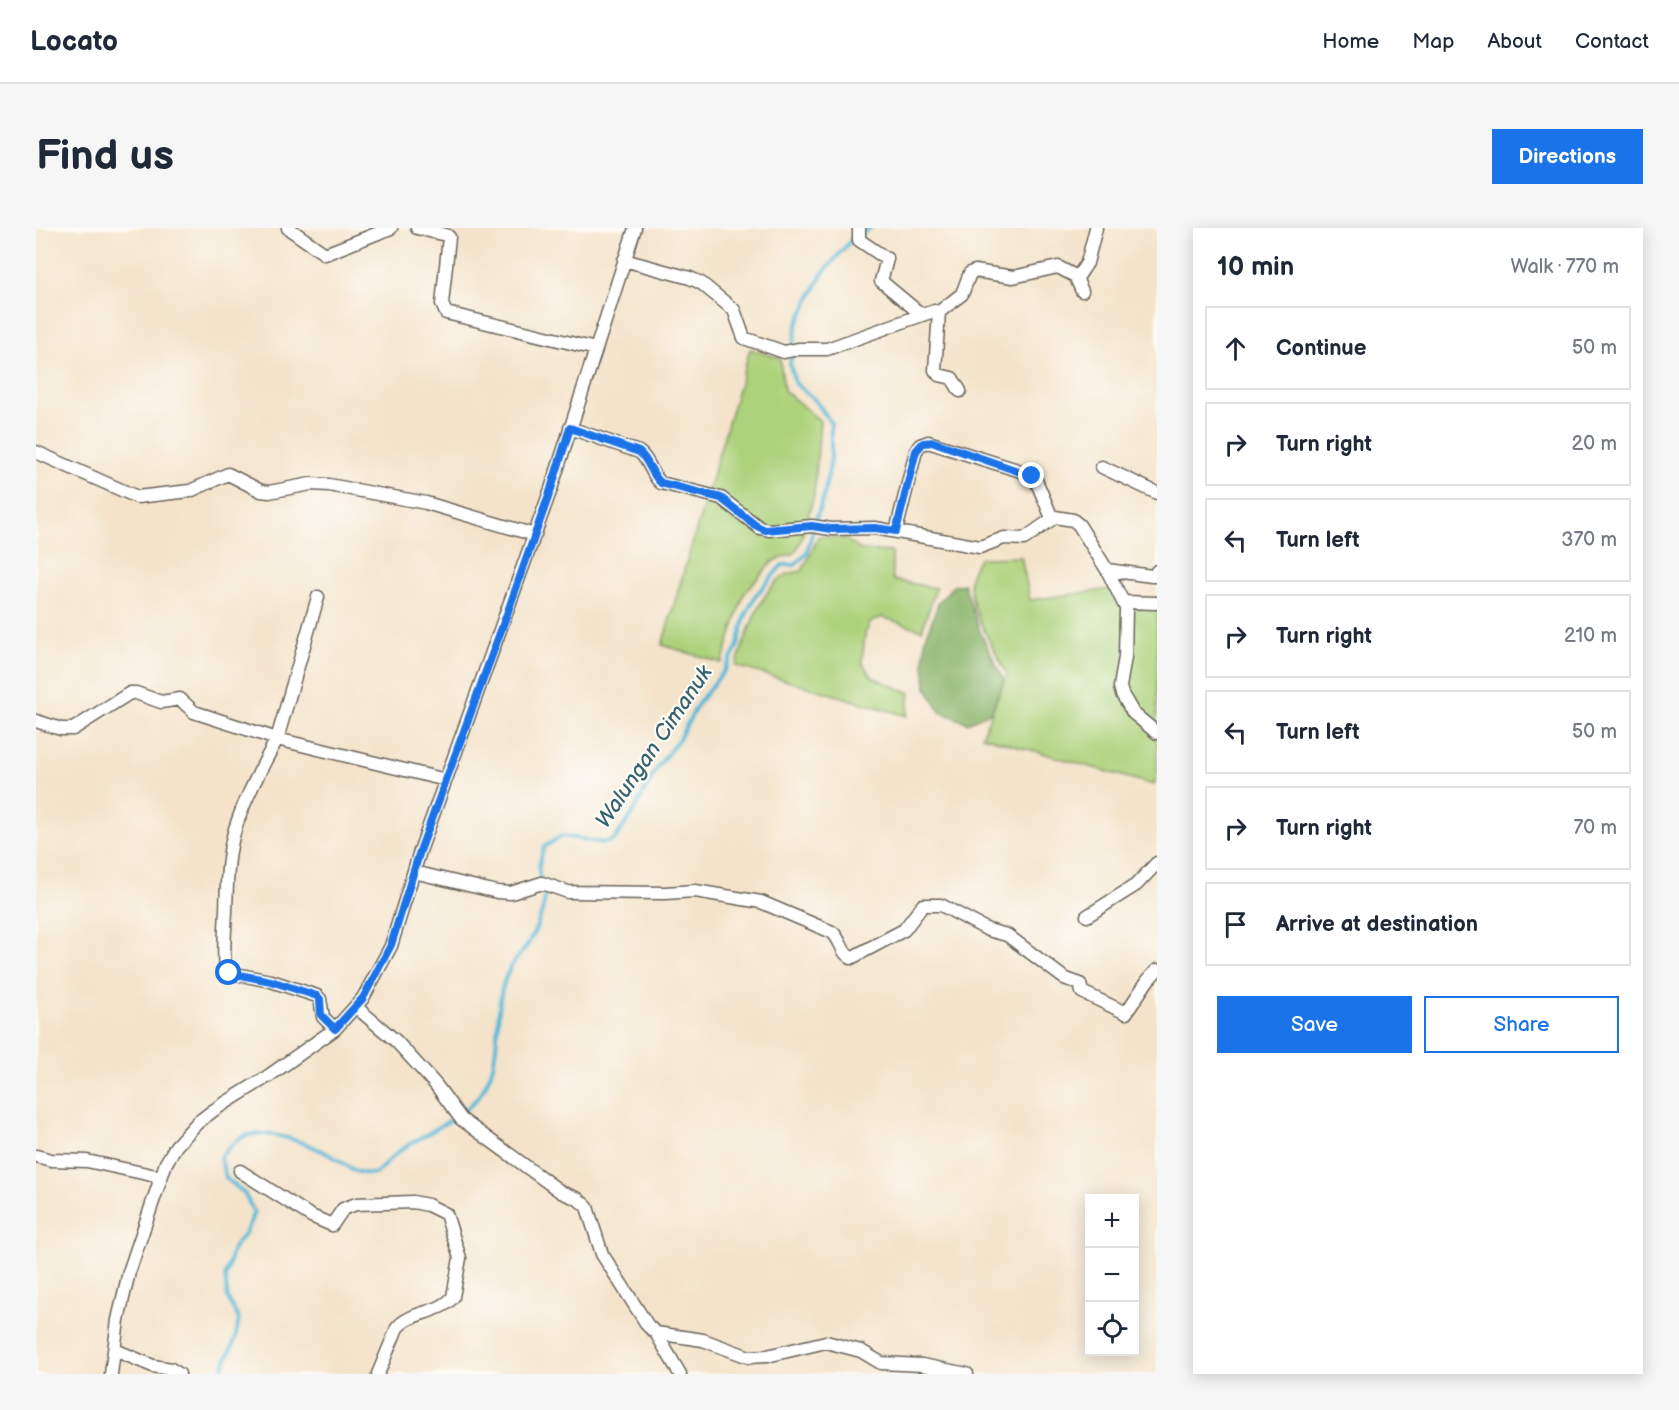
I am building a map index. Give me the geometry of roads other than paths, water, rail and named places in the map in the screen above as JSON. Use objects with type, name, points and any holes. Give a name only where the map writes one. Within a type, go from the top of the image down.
[{"type":"street","points":[[288,228],[325,254],[391,228]]},
{"type":"street","points":[[417,228],[449,237],[442,304],[446,313],[596,349]]},
{"type":"street","points":[[111,1374],[118,1320],[129,1272],[161,1177],[176,1146],[197,1123],[214,1110],[267,1077],[335,1029],[363,998],[391,945],[446,780],[535,535],[635,228]]},
{"type":"street","points":[[1077,278],[1087,263],[1096,228]]},
{"type":"street","points":[[859,234],[887,259],[881,280],[922,315]]},
{"type":"street","points":[[624,260],[697,281],[734,310],[744,338],[781,352],[795,349],[830,348],[934,311],[939,317]]},
{"type":"street","points":[[960,391],[952,378],[936,372],[939,317],[962,294],[972,272],[979,271],[1013,277],[1056,267],[1064,269],[1077,278],[1082,291]]},
{"type":"street","points":[[570,428],[639,452],[645,457],[661,483],[721,498],[760,528],[770,530],[812,526],[831,529],[875,528],[980,547],[1004,538],[1024,539],[1052,518],[1067,518],[1079,525],[1124,602],[1126,608],[1124,651],[1120,687],[1133,713],[1157,733]]},
{"type":"street","points":[[896,531],[916,451],[920,445],[928,442],[1027,473],[1035,478],[1052,518]]},
{"type":"street","points":[[36,452],[137,496],[197,489],[228,474],[261,491],[269,492],[311,484],[329,485],[426,503],[535,535]]},
{"type":"street","points":[[1102,467],[1157,493]]},
{"type":"street","points":[[1107,570],[1152,576],[1156,576],[1157,571]]},
{"type":"street","points":[[318,597],[277,739],[257,776],[232,839],[224,950],[225,972],[271,981],[317,996],[320,999],[321,1015],[335,1029]]},
{"type":"street","points":[[1124,602],[1157,603]]},
{"type":"street","points":[[36,721],[61,729],[73,729],[133,692],[161,702],[180,699],[198,714],[277,739],[446,780]]},
{"type":"street","points":[[1087,916],[1136,885],[1157,863]]},
{"type":"street","points":[[414,872],[511,893],[542,883],[568,892],[695,891],[761,902],[832,932],[836,935],[846,955],[851,958],[904,930],[921,907],[941,905],[988,930],[1007,936],[1064,978],[1080,984],[1082,992],[1126,1013],[1157,970]]},
{"type":"street","points":[[356,1007],[396,1041],[436,1085],[461,1119],[561,1192],[587,1207],[602,1254],[648,1326],[656,1333],[680,1374]]},
{"type":"street","points":[[36,1156],[51,1160],[78,1159],[161,1177]]},
{"type":"street","points":[[240,1171],[311,1216],[332,1225],[343,1209],[356,1204],[413,1202],[428,1205],[446,1214],[460,1258],[453,1298],[442,1306],[402,1322],[397,1328],[378,1374]]},
{"type":"street","points":[[656,1333],[703,1340],[756,1358],[826,1342],[865,1353],[877,1362],[922,1365],[967,1374]]},
{"type":"street","points":[[115,1350],[153,1366],[171,1369],[179,1374]]},
{"type":"waterway","name":"Walungan Cimanuk","points":[[793,346],[797,324],[822,274],[853,238],[871,228]]},
{"type":"waterway","name":"Walungan Cimanuk","points":[[541,881],[539,868],[544,847],[562,836],[603,843],[614,840],[631,816],[657,768],[680,737],[699,702],[724,671],[737,648],[745,617],[756,595],[782,565],[795,565],[807,553],[824,495],[831,459],[831,423],[816,401],[795,383],[790,364],[792,354]]},
{"type":"waterway","name":"Walungan Cimanuk","points":[[220,1374],[235,1340],[239,1319],[228,1299],[225,1278],[233,1248],[246,1232],[254,1212],[244,1193],[226,1178],[220,1157],[245,1136],[271,1135],[307,1145],[358,1172],[375,1174],[402,1149],[443,1125],[472,1104],[487,1082],[493,1066],[503,985],[511,966],[531,939],[545,901],[544,888]]}]
